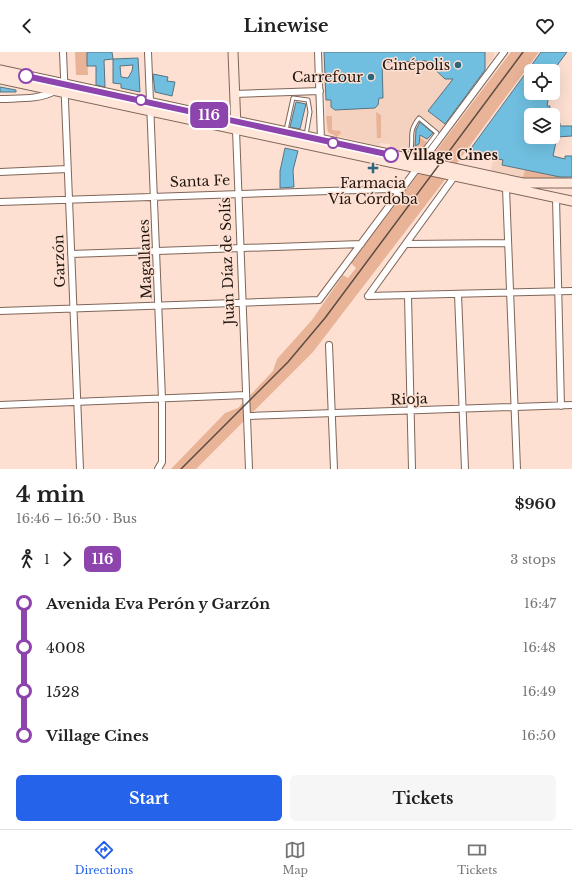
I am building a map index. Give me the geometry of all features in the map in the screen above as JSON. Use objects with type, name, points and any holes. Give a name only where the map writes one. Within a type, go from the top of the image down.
[{"type":"main road","name":"Juan Díaz de Solís","points":[[233,52],[236,125]]},
{"type":"main road","points":[[0,70],[61,89]]},
{"type":"main road","points":[[0,79],[61,89],[416,163],[523,183],[572,183]]},
{"type":"main road","points":[[236,125],[306,136],[416,163],[454,177],[572,201]]},
{"type":"street","name":"Garzón","points":[[63,52],[61,89],[67,169],[80,469]]},
{"type":"street","name":"Magallanes","points":[[148,52],[162,398],[160,467]]},
{"type":"street","points":[[318,52],[321,140]]},
{"type":"street","points":[[0,311],[319,300],[400,192],[416,163],[503,53]]},
{"type":"street","points":[[0,99],[34,98],[45,96],[61,89]]},
{"type":"street","points":[[234,94],[320,91]]},
{"type":"street","name":"Juan Díaz de Solís","points":[[236,125],[249,469]]},
{"type":"street","points":[[0,172],[67,169]]},
{"type":"street","points":[[454,177],[368,296],[572,291]]},
{"type":"street","points":[[506,188],[517,469]]},
{"type":"street","name":"Santa Fe","points":[[0,202],[389,189],[400,192]]},
{"type":"street","points":[[556,198],[561,406]]},
{"type":"street","points":[[407,244],[508,243]]},
{"type":"street","points":[[71,254],[361,244]]},
{"type":"street","points":[[458,294],[465,469]]},
{"type":"street","points":[[408,296],[412,469]]},
{"type":"street","points":[[329,346],[334,469]]},
{"type":"street","points":[[0,405],[246,395]]},
{"type":"street","name":"Rioja","points":[[247,416],[572,405]]},
{"type":"lane","points":[[285,132],[292,98],[308,100],[310,112],[306,136]]},
{"type":"lane","points":[[310,112],[320,112]]},
{"type":"lane","points":[[419,118],[437,133],[416,163],[411,149],[411,129],[419,118]]},
{"type":"shaded area","points":[[75,52],[87,52],[88,75],[76,75]]},
{"type":"shaded area","points":[[324,52],[494,52],[494,57],[422,156],[390,149],[390,144],[380,143],[380,146],[329,134],[326,130]]},
{"type":"shaded area","points":[[511,52],[539,52],[530,64],[524,64],[524,72],[441,185],[313,352],[196,469],[171,469],[225,413],[238,408],[273,371],[277,359],[312,320],[343,275],[348,278],[356,268],[351,263]]},
{"type":"shaded area","points":[[376,112],[381,115],[381,138],[377,138]]},
{"type":"shaded area","points":[[326,116],[332,116],[332,130],[340,131],[341,133],[337,137],[328,132]]},
{"type":"shaded area","points":[[419,137],[428,143],[421,152],[412,154],[412,146],[417,146],[420,144]]},
{"type":"shaded area","points":[[496,144],[529,151],[523,177],[491,170]]},
{"type":"shaded area","points":[[525,170],[566,177],[566,181],[522,180]]},
{"type":"building","points":[[87,52],[112,52],[113,59],[104,60],[105,87],[96,85],[96,66],[87,66]]},
{"type":"building","points":[[324,52],[485,52],[485,70],[445,124],[428,111],[453,79],[445,79],[426,61],[382,62],[383,98],[379,98],[378,105],[375,108],[335,110],[331,107],[331,100],[326,100]]},
{"type":"building","points":[[541,52],[567,52],[558,64],[532,64]]},
{"type":"building","points":[[138,58],[140,92],[121,88],[121,84],[113,83],[113,59]],"holes":[[[133,65],[132,71],[128,78],[121,77],[120,66]]]},
{"type":"building","points":[[153,74],[168,77],[167,81],[175,82],[172,96],[155,92]]},
{"type":"building","points":[[524,75],[524,100],[548,100],[547,106],[550,106],[550,108],[524,108],[524,144],[556,144],[553,156],[565,159],[565,156],[572,156],[572,177],[560,177],[502,165],[503,160],[493,158],[494,156],[469,151]]},
{"type":"building","points":[[0,87],[16,90],[16,92],[0,92]]},
{"type":"building","points":[[296,102],[306,104],[300,129],[290,127]]},
{"type":"building","points":[[420,122],[433,133],[427,139],[420,135],[419,144],[415,146],[416,130]]},
{"type":"building","points":[[560,126],[572,126],[572,136],[560,137]]},
{"type":"building","points":[[285,148],[298,151],[293,170],[294,187],[280,188],[280,171]]},
{"type":"railway","points":[[181,469],[288,362],[325,318],[523,52]]},
{"type":"bus line","name":"116","points":[[26,76],[391,155]]},
{"type":"place","name":"Cinépolis","points":[[458,65]]},
{"type":"place","name":"Carrefour","points":[[371,77]]},
{"type":"place","name":"Village Cines","points":[[391,155]]},
{"type":"place","name":"Farmacia Vía Córdoba","points":[[373,168]]}]
